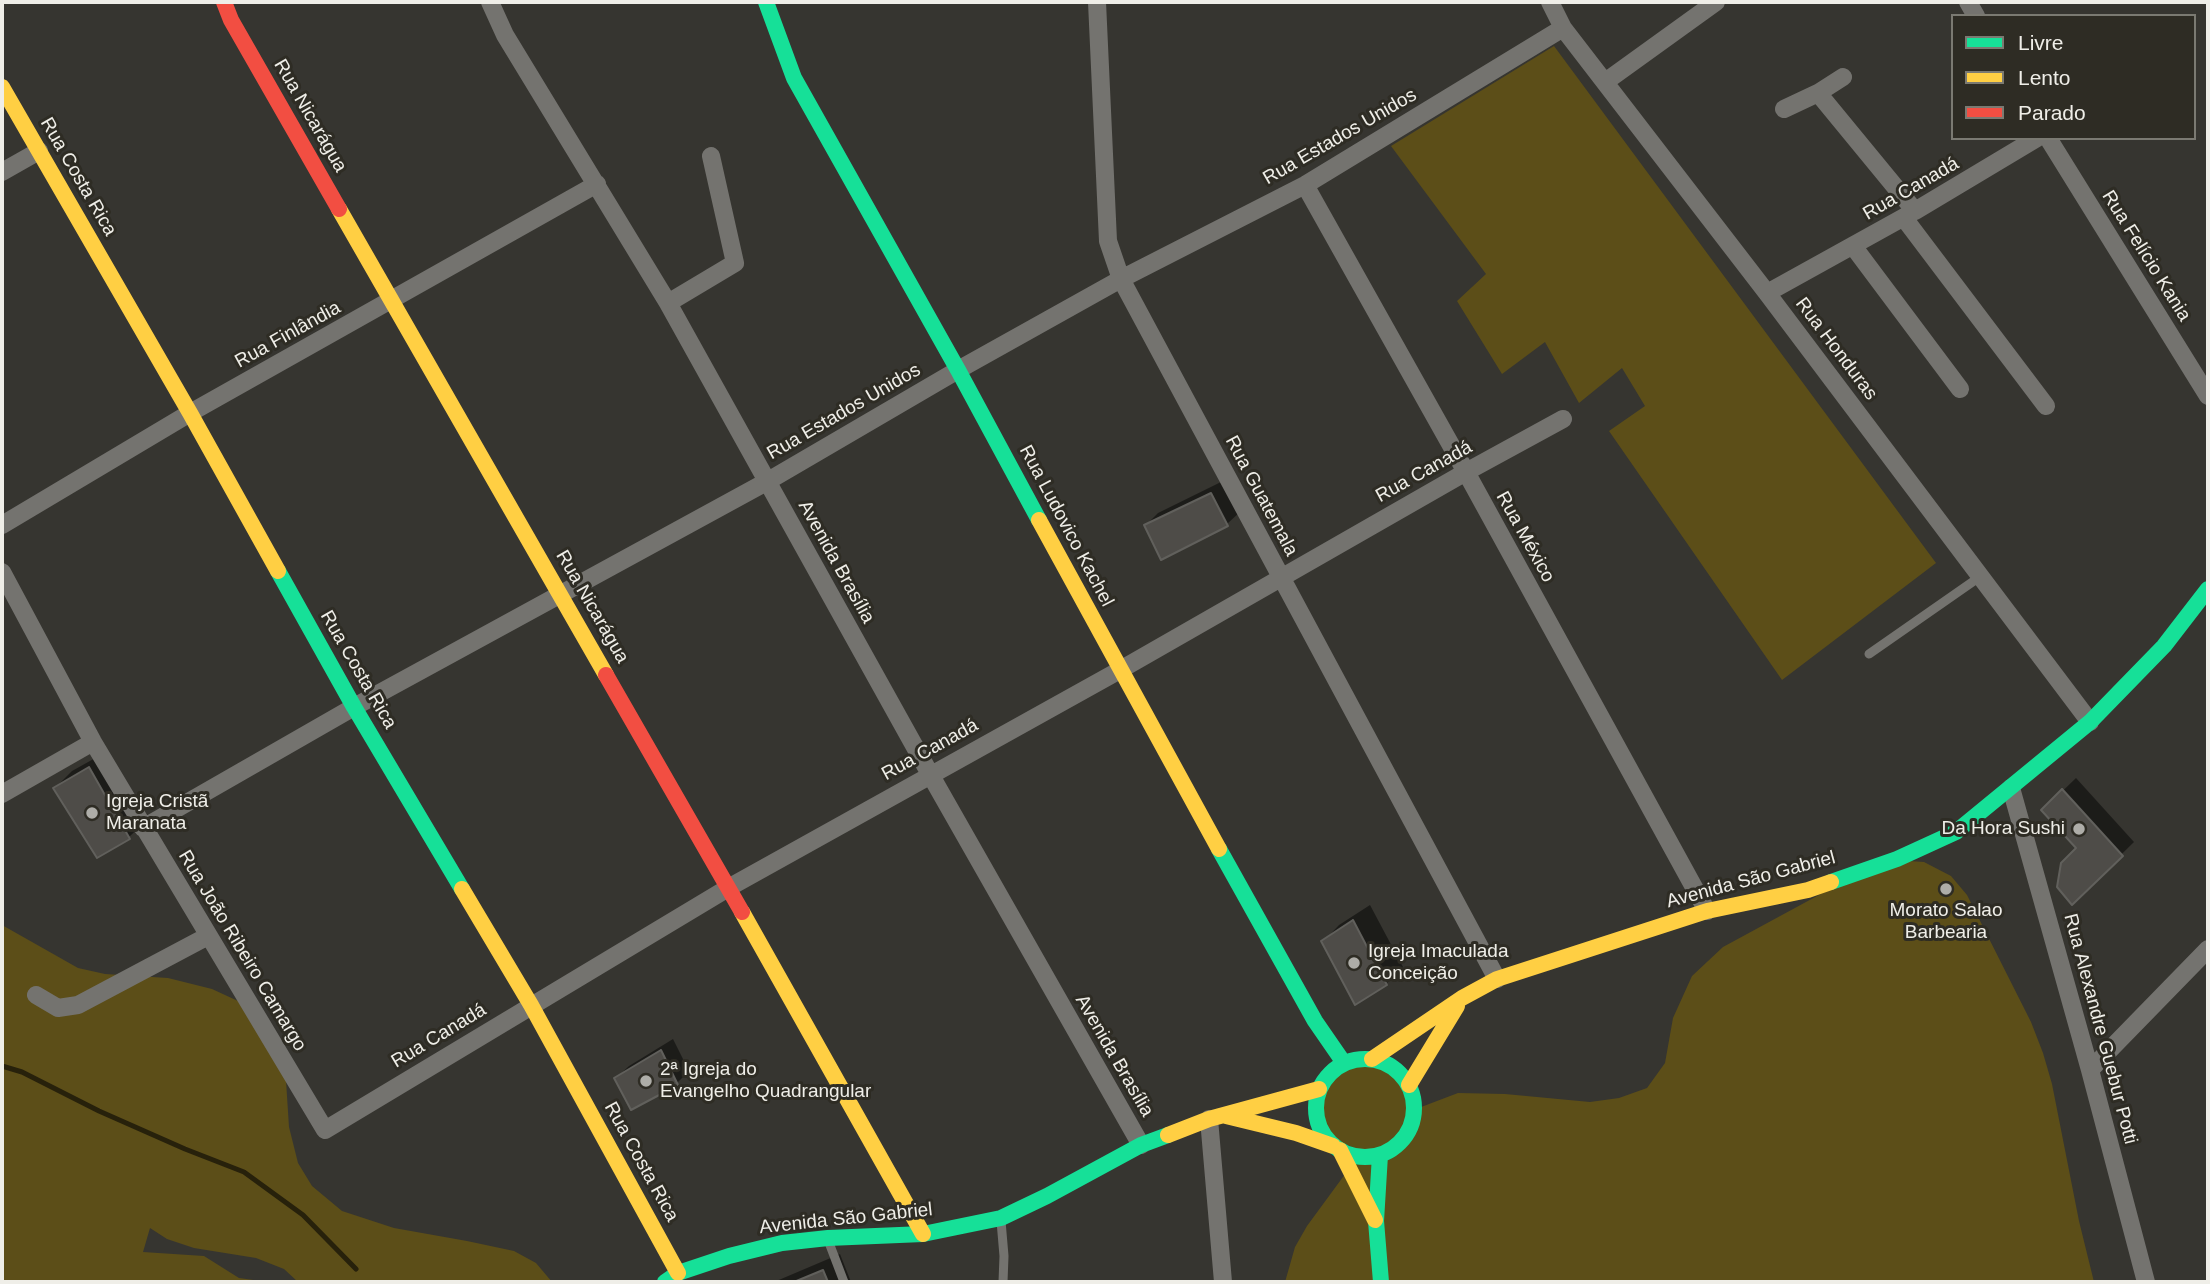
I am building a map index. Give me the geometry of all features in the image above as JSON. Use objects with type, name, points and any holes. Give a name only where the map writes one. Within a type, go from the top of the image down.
[{"type":"main road","name":"Rua Nicarágua","points":[[224,2],[231,20],[923,1234]]},
{"type":"main road","name":"Rua Ludovico Kachel","points":[[766,2],[794,78],[958,370],[1120,670],[1315,1021],[1344,1063]]},
{"type":"main road","name":"Rua Costa Rica","points":[[2,87],[354,707],[531,1005],[672,1278]]},
{"type":"main road","name":"Avenida São Gabriel","points":[[1373,1059],[1462,998],[1497,979],[1707,911],[1808,890],[1897,859],[1956,832],[2090,722],[2164,646],[2208,589]]},
{"type":"main road","points":[[1409,1085],[1462,998]]},
{"type":"main road","points":[[1216,1117],[1296,1133],[1336,1148],[1352,1156],[1367,1158],[1380,1155],[1395,1147],[1407,1135],[1413,1119],[1414,1101],[1409,1085],[1394,1068],[1373,1059],[1344,1063],[1333,1070],[1319,1089],[1316,1109],[1321,1129],[1336,1148],[1376,1221]]},
{"type":"main road","name":"Avenida São Gabriel","points":[[672,1278],[729,1256],[769,1246],[828,1238],[923,1234],[1001,1218],[1141,1145],[1216,1117],[1319,1089]]},
{"type":"main road","points":[[1380,1155],[1376,1221],[1381,1282]]},
{"type":"street","name":"Avenida Brasília","points":[[490,2],[505,35],[668,303],[930,774],[1141,1145]]},
{"type":"street","name":"Rua Guatemala","points":[[1097,2],[1108,241],[1121,279],[1497,979]]},
{"type":"street","name":"Rua Honduras","points":[[1550,2],[1563,28],[1767,293],[2090,722]]},
{"type":"street","points":[[1605,82],[1691,8],[1716,2]]},
{"type":"street","name":"Rua Estados Unidos","points":[[143,828],[354,707],[768,481],[1121,279],[1305,185],[1563,28]]},
{"type":"street","points":[[1784,109],[1818,93],[1843,77]]},
{"type":"street","points":[[1818,93],[1910,214],[2046,406]]},
{"type":"street","name":"Rua Canadá","points":[[1767,293],[1910,214],[2034,140]]},
{"type":"street","name":"Rua Felício Kania","points":[[2049,140],[2208,396]]},
{"type":"street","points":[[2,172],[39,151]]},
{"type":"street","points":[[668,303],[735,263],[711,156]]},
{"type":"street","name":"Rua Finlândia","points":[[2,525],[190,414],[597,184]]},
{"type":"street","name":"Rua México","points":[[1305,185],[1707,911]]},
{"type":"street","points":[[1853,246],[1960,389]]},
{"type":"street","name":"Rua Canadá","points":[[325,1130],[728,888],[1563,419]]},
{"type":"street","name":"Rua João Ribeiro Camargo","points":[[2,572],[93,742],[325,1130]]},
{"type":"street","points":[[2,794],[93,742]]},
{"type":"street","name":"Rua Alexandre Guebur Potti","points":[[2011,788],[2146,1282]]},
{"type":"street","points":[[36,995],[58,1008],[78,1005],[208,936]]},
{"type":"street","points":[[2090,1070],[2208,949]]},
{"type":"street","points":[[1216,1117],[1223,1282]]},
{"type":"lane","points":[[1869,654],[1980,576]]},
{"type":"lane","points":[[1001,1218],[1003,1282]]},
{"type":"lane","points":[[828,1238],[845,1282]]},
{"type":"shaded area","points":[[1554,46],[1936,563],[1782,680],[1609,431],[1645,406],[1622,368],[1579,403],[1545,342],[1502,374],[1457,301],[1486,274],[1391,146]]},
{"type":"shaded area","points":[[1909,861],[1924,862],[1951,876],[1967,895],[2031,1022],[2052,1084],[2094,1282],[1285,1282],[1295,1247],[1307,1226],[1362,1151],[1338,1141],[1328,1130],[1323,1116],[1322,1101],[1327,1087],[1336,1075],[1363,1065],[1378,1067],[1391,1073],[1407,1096],[1408,1112],[1458,1093],[1505,1094],[1590,1102],[1619,1098],[1647,1088],[1665,1063],[1673,1018],[1692,976],[1723,947],[1841,883]]},
{"type":"shaded area","points":[[2,925],[78,968],[105,974],[168,978],[212,989],[238,1001],[285,1065],[289,1127],[298,1163],[312,1186],[342,1211],[394,1228],[514,1251],[536,1263],[552,1282],[298,1282],[284,1269],[256,1258],[194,1248],[167,1239],[150,1228],[143,1252],[204,1256],[239,1278],[268,1282],[2,1282]]},
{"type":"building","points":[[1211,493],[1228,526],[1161,560],[1144,525]]},
{"type":"building","name":"Igreja Cristã Maranata","points":[[89,767],[130,839],[97,858],[53,788]]},
{"type":"building","name":"Da Hora Sushi","points":[[2062,789],[2123,856],[2072,905],[2057,887],[2061,863],[2076,848],[2041,810]]},
{"type":"building","name":"Igreja Imaculada Conceição","points":[[1353,920],[1387,985],[1355,1005],[1321,941]]},
{"type":"building","name":"2ª Igreja do Evangelho Quadrangular","points":[[661,1050],[678,1085],[631,1110],[614,1078]]},
{"type":"building","points":[[823,1270],[828,1282],[794,1282]]},
{"type":"waterway","points":[[2,1066],[22,1072],[99,1111],[185,1149],[244,1172],[303,1215],[356,1269]]},
{"type":"traffic: fast","points":[[766,2],[794,78],[1039,520]]},
{"type":"traffic: fast","points":[[278,571],[354,707],[462,889]]},
{"type":"traffic: fast","points":[[1831,882],[1897,859],[1956,832],[2090,722],[2164,646],[2208,589]]},
{"type":"traffic: fast","points":[[1219,849],[1315,1021],[1344,1063]]},
{"type":"traffic: fast","points":[[1365,1059],[1384,1063],[1400,1073],[1410,1089],[1414,1108],[1410,1127],[1400,1143],[1384,1153],[1365,1157],[1346,1153],[1330,1143],[1320,1127],[1316,1108],[1320,1089],[1330,1073],[1346,1063],[1365,1059]]},
{"type":"traffic: fast","points":[[665,1282],[678,1273],[729,1256],[782,1243],[923,1234],[1001,1218],[1141,1145],[1168,1135]]},
{"type":"traffic: fast","points":[[1380,1155],[1376,1221],[1381,1282]]},
{"type":"traffic: slow","points":[[2,87],[278,571]]},
{"type":"traffic: slow","points":[[339,209],[606,675]]},
{"type":"traffic: slow","points":[[1039,520],[1219,849]]},
{"type":"traffic: slow","points":[[1372,1059],[1462,998],[1497,979],[1707,911],[1808,890],[1831,882]]},
{"type":"traffic: slow","points":[[462,889],[531,1005],[678,1273]]},
{"type":"traffic: slow","points":[[742,912],[923,1234]]},
{"type":"traffic: slow","points":[[1409,1085],[1457,1006]]},
{"type":"traffic: slow","points":[[1168,1135],[1209,1119],[1319,1089]]},
{"type":"traffic: slow","points":[[1226,1116],[1296,1133],[1333,1146]]},
{"type":"traffic: slow","points":[[1340,1150],[1375,1220]]},
{"type":"traffic: jam","points":[[224,2],[231,20],[339,209]]},
{"type":"traffic: jam","points":[[606,675],[742,912]]},
{"type":"place","name":"Igreja Cristã Maranata","points":[[92,813]]},
{"type":"place","name":"Da Hora Sushi","points":[[2079,829]]},
{"type":"place","name":"Morato Salao Barbearia","points":[[1946,889]]},
{"type":"place","name":"Igreja Imaculada Conceição","points":[[1354,963]]},
{"type":"place","name":"2ª Igreja do Evangelho Quadrangular","points":[[646,1081]]}]
